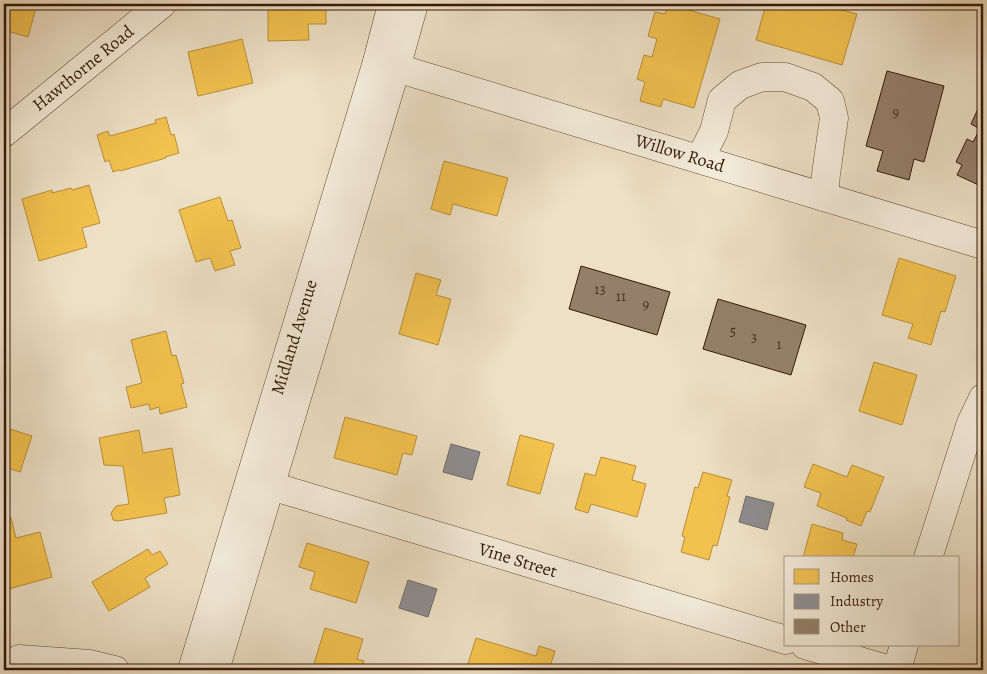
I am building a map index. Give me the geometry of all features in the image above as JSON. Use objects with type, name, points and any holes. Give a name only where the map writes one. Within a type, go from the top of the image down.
[{"type":"street","name":"Hawthorne Road","points":[[4,133],[162,4]]},
{"type":"street","name":"Midland Avenue","points":[[386,65],[392,4]]},
{"type":"street","name":"Midland Avenue","points":[[215,670],[261,483],[386,65],[414,4]]},
{"type":"street","name":"Willow Road","points":[[386,65],[983,245]]},
{"type":"street","points":[[700,159],[714,131],[722,100],[740,85],[762,77],[785,76],[812,88],[830,101],[834,118],[824,197]]},
{"type":"street","points":[[929,556],[971,423],[983,398]]},
{"type":"street","name":"Midland Avenue","points":[[192,670],[261,483]]},
{"type":"street","name":"Vine Street","points":[[261,483],[784,639]]},
{"type":"street","points":[[808,646],[890,670]]},
{"type":"street","points":[[897,670],[904,646]]},
{"type":"street","points":[[19,659],[64,661],[90,664],[115,670]]},
{"type":"building: Homes","points":[[4,4],[37,4],[28,37],[4,30]]},
{"type":"building: Homes","points":[[268,4],[326,4],[326,24],[308,24],[309,40],[268,41]]},
{"type":"building: Homes","points":[[668,4],[720,19],[694,108],[663,99],[661,107],[640,101],[645,82],[637,79],[644,55],[652,57],[657,39],[648,36],[655,12],[665,14]]},
{"type":"building: Homes","points":[[766,4],[820,4],[857,14],[842,65],[756,40]]},
{"type":"building: Homes","points":[[242,39],[253,83],[198,96],[188,52]]},
{"type":"building: Homes","points":[[166,117],[171,135],[174,134],[179,153],[113,172],[109,160],[105,162],[97,135],[108,131],[110,136],[156,123],[155,120]]},
{"type":"building: Homes","points":[[444,161],[508,178],[497,216],[453,204],[450,215],[431,209]]},
{"type":"building: Homes","points":[[89,185],[100,223],[82,228],[87,247],[39,261],[22,199],[52,190],[52,193]]},
{"type":"building: Homes","points":[[220,197],[228,221],[232,220],[241,248],[230,251],[235,265],[215,271],[210,258],[196,262],[179,210]]},
{"type":"building: Homes","points":[[899,258],[956,276],[945,312],[941,311],[931,345],[908,338],[913,324],[882,315]]},
{"type":"building: Homes","points":[[416,273],[441,280],[436,295],[451,299],[438,345],[399,334]]},
{"type":"building: Homes","points":[[166,331],[172,356],[176,355],[184,383],[181,384],[187,407],[160,414],[159,407],[150,410],[149,404],[131,408],[126,387],[142,383],[131,340]]},
{"type":"building: Homes","points":[[874,362],[917,375],[902,425],[859,411]]},
{"type":"building: Homes","points":[[345,417],[417,436],[412,455],[403,453],[397,475],[334,458]]},
{"type":"building: Homes","points":[[10,429],[32,436],[20,472],[5,467],[4,471],[4,438],[7,439]]},
{"type":"building: Homes","points":[[139,430],[143,453],[172,448],[180,495],[164,498],[167,513],[118,521],[113,520],[111,513],[116,506],[129,504],[123,466],[104,465],[99,438]]},
{"type":"building: Homes","points":[[520,435],[554,444],[540,494],[507,485]]},
{"type":"building: Homes","points":[[601,457],[636,466],[632,480],[646,484],[637,517],[591,504],[588,513],[575,509],[585,473],[595,476]]},
{"type":"building: Homes","points":[[813,464],[847,477],[852,465],[884,477],[870,512],[867,511],[861,526],[817,506],[821,493],[804,487]]},
{"type":"building: Homes","points":[[703,472],[732,480],[727,496],[730,497],[717,546],[713,545],[709,560],[681,552],[685,537],[682,536],[695,487],[698,488]]},
{"type":"building: Homes","points":[[11,518],[16,538],[40,532],[52,577],[5,590],[4,520]]},
{"type":"building: Homes","points":[[812,524],[843,533],[842,540],[857,544],[854,556],[804,556]]},
{"type":"building: Homes","points":[[307,543],[369,562],[356,603],[310,589],[315,572],[299,567]]},
{"type":"building: Homes","points":[[148,549],[152,555],[160,551],[168,564],[145,578],[150,587],[109,611],[92,582]]},
{"type":"building: Homes","points":[[325,628],[363,639],[357,659],[364,661],[361,670],[312,670]]},
{"type":"building: Homes","points":[[476,638],[536,656],[539,646],[555,651],[549,670],[466,670]]},
{"type":"building: Homes","points":[[607,664],[627,670],[605,670]]},
{"type":"building: Industry","points":[[451,444],[480,452],[472,480],[443,472]]},
{"type":"building: Industry","points":[[746,496],[774,503],[767,530],[739,522]]},
{"type":"building: Industry","points":[[408,580],[437,589],[428,617],[399,608]]},
{"type":"building: Other","points":[[887,71],[944,86],[924,162],[914,159],[909,180],[877,171],[883,151],[866,146]]},
{"type":"building: Other","points":[[983,98],[983,187],[957,175],[962,165],[956,162],[967,139],[973,142],[980,129],[971,124]]},
{"type":"building: Other","points":[[581,266],[670,292],[657,335],[569,309]]},
{"type":"building: Other","points":[[718,299],[806,325],[791,375],[703,349]]}]
